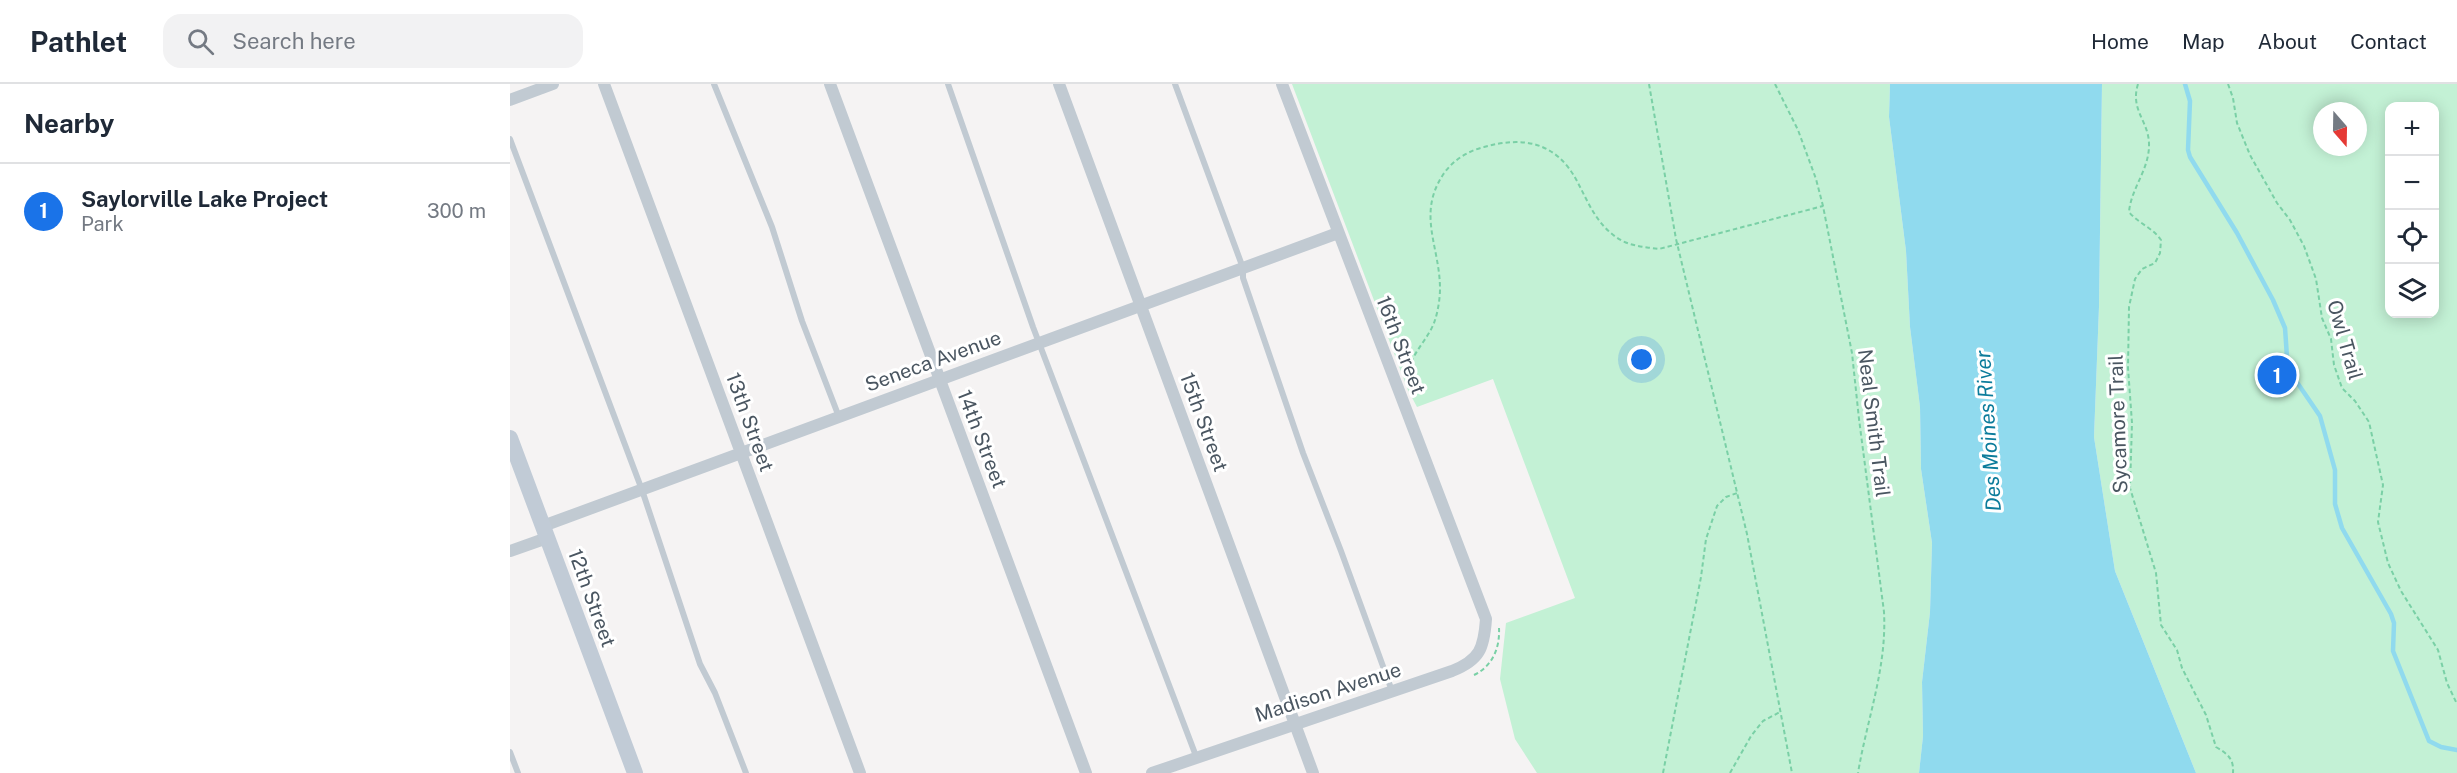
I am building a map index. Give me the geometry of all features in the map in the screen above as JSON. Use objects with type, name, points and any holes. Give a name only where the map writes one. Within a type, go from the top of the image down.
[{"type":"main road","name":"12th Street","points":[[510,438],[635,773]]},
{"type":"street","points":[[510,100],[553,84]]},
{"type":"street","name":"13th Street","points":[[604,84],[860,773]]},
{"type":"street","name":"14th Street","points":[[830,84],[1086,773]]},
{"type":"street","name":"15th Street","points":[[1059,84],[1312,773]]},
{"type":"street","name":"16th Street","points":[[1282,84],[1338,233],[1492,620]]},
{"type":"street","name":"Seneca Avenue","points":[[510,551],[545,532],[642,490],[1338,233]]},
{"type":"street","name":"Madison Avenue","points":[[1152,773],[1196,756],[1465,666],[1477,655],[1492,620]]},
{"type":"lane","points":[[714,84],[772,227],[802,321],[839,417]]},
{"type":"lane","points":[[948,84],[1013,274],[1196,756]]},
{"type":"lane","points":[[1175,84],[1243,268],[1243,278],[1303,453],[1392,691]]},
{"type":"lane","points":[[510,139],[642,490],[700,664],[715,693],[746,773]]},
{"type":"lane","points":[[510,752],[518,773]]},
{"type":"path","points":[[1649,84],[1677,244],[1737,493],[1792,773]]},
{"type":"path","name":"Neal Smith Trail","points":[[1775,84],[1798,130],[1823,206],[1852,353],[1884,612],[1886,639],[1881,677],[1858,773]]},
{"type":"path","name":"Sycamore Trail","points":[[2138,84],[2135,106],[2149,142],[2147,162],[2130,199],[2129,212],[2138,223],[2153,229],[2161,240],[2160,253],[2155,263],[2142,269],[2135,279],[2129,307],[2128,368],[2132,423],[2130,488],[2156,573],[2160,625],[2177,650],[2182,668],[2206,715],[2216,747],[2226,753],[2234,763],[2233,773]]},
{"type":"path","name":"Owl Trail","points":[[2228,84],[2237,123],[2250,154],[2304,246],[2316,279],[2322,318],[2331,339],[2334,365],[2342,388],[2355,401],[2368,422],[2383,485],[2378,522],[2388,563],[2401,591],[2438,651],[2447,683],[2457,704]]},
{"type":"path","points":[[1410,381],[1408,375],[1411,361],[1435,321],[1440,290],[1429,214],[1432,192],[1447,168],[1471,150],[1497,143],[1528,141],[1549,151],[1565,162],[1601,224],[1617,238],[1635,247],[1659,249],[1823,206]]},
{"type":"path","points":[[1662,773],[1701,577],[1706,539],[1717,506],[1726,497],[1737,493]]},
{"type":"path","points":[[1470,676],[1478,674],[1492,660],[1497,648],[1492,620]]},
{"type":"path","points":[[1730,773],[1751,736],[1763,721],[1781,711]]},
{"type":"green space","points":[[1292,84],[1890,84],[1889,117],[1906,251],[1910,327],[1920,407],[1921,469],[1932,543],[1930,612],[1922,682],[1923,736],[1919,773],[1537,773],[1515,739],[1500,679],[1506,623],[1575,598],[1493,379],[1417,407],[1408,390]]},
{"type":"green space","points":[[2102,84],[2457,84],[2457,773],[2196,773],[2115,571],[2094,437],[2099,307]]},
{"type":"water","name":"Des Moines River","points":[[1890,84],[2102,84],[2099,307],[2094,437],[2115,571],[2196,773],[1919,773],[1923,736],[1922,682],[1930,612],[1932,543],[1921,469],[1920,407],[1910,327],[1906,251],[1889,117]]},
{"type":"waterway","points":[[2185,84],[2190,101],[2188,150],[2190,157],[2237,233],[2273,300],[2285,328],[2287,357],[2292,375],[2320,416],[2335,470],[2335,504],[2342,528],[2391,614],[2394,623],[2393,651],[2429,741],[2441,747],[2457,750]]},
{"type":"place","name":"Saylorville Lake Project","points":[[2277,375]]}]
